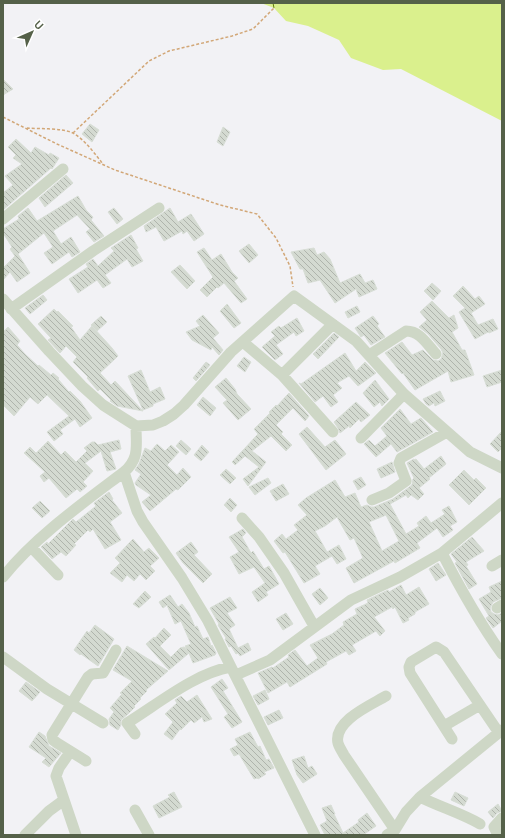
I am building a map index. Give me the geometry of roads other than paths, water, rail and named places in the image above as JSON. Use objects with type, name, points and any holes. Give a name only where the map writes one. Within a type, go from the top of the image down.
[{"type":"street","points":[[3,219],[64,169]]},
{"type":"street","points":[[11,309],[93,251],[159,208]]},
{"type":"street","points":[[3,299],[49,351],[103,405],[136,426],[153,425],[164,421],[174,414],[184,405],[219,364],[294,296],[356,342],[404,394],[470,452],[502,468]]},
{"type":"street","points":[[282,375],[333,324]]},
{"type":"street","points":[[369,355],[406,331],[413,331],[419,334],[436,354]]},
{"type":"street","points":[[243,342],[282,375],[333,432]]},
{"type":"street","points":[[361,438],[404,394]]},
{"type":"street","points":[[3,577],[13,564],[31,547],[89,498],[131,466],[135,456],[136,426]]},
{"type":"street","points":[[372,500],[389,493],[406,481],[399,463],[401,458],[447,432]]},
{"type":"street","points":[[124,472],[143,522],[198,602],[315,835]]},
{"type":"street","points":[[135,734],[127,723],[178,690],[213,672],[233,671],[270,660],[351,600],[400,577],[442,553],[502,503]]},
{"type":"street","points":[[242,518],[259,537],[284,573],[314,626]]},
{"type":"street","points":[[31,547],[58,575]]},
{"type":"street","points":[[442,553],[472,609],[502,654]]},
{"type":"street","points":[[492,566],[502,560]]},
{"type":"street","points":[[386,696],[352,716],[344,724],[339,734],[338,742],[344,755],[391,832],[406,812],[420,797],[500,732],[444,652],[436,647],[411,662],[408,667],[410,673],[452,739]]},
{"type":"street","points":[[86,761],[53,740],[52,735],[90,675],[103,673],[116,650]]},
{"type":"street","points":[[3,657],[47,689],[103,723]]},
{"type":"street","points":[[444,726],[480,705]]},
{"type":"street","points":[[70,752],[59,768],[56,776],[64,795],[64,800],[76,835]]},
{"type":"street","points":[[420,797],[461,814],[480,824]]},
{"type":"street","points":[[25,835],[44,816],[64,800]]},
{"type":"street","points":[[135,810],[150,835]]},
{"type":"street","points":[[499,835],[494,827],[502,818]]}]
